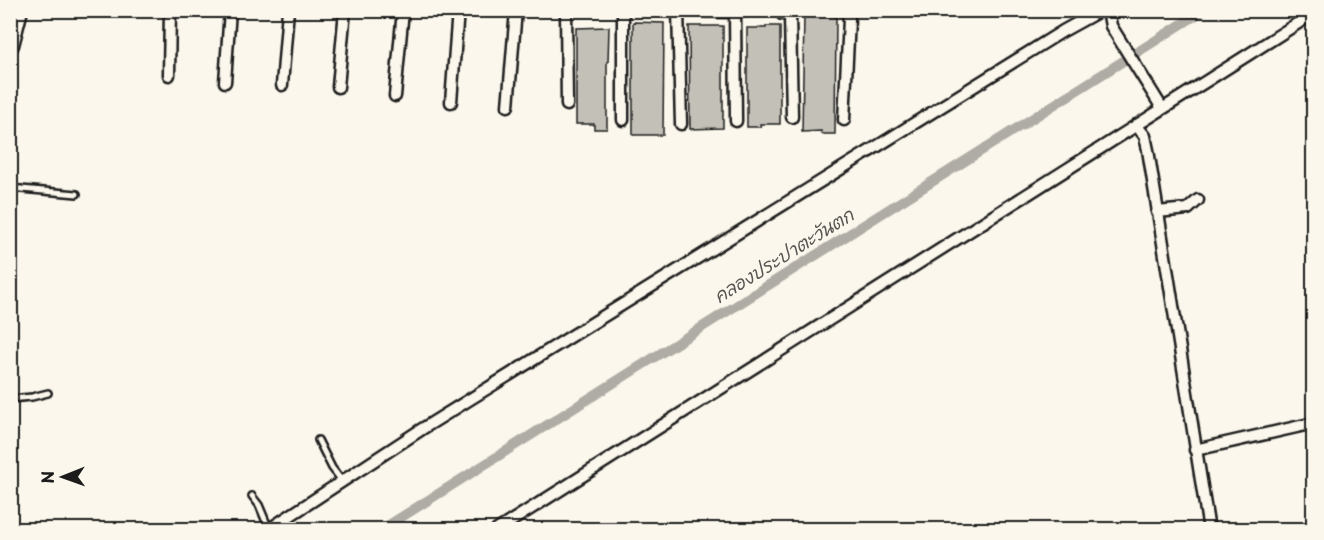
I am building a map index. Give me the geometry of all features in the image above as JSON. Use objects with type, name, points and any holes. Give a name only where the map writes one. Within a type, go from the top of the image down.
[{"type":"street","points":[[10,45],[19,10]]},
{"type":"street","points":[[169,75],[170,10]]},
{"type":"street","points":[[225,82],[230,10]]},
{"type":"street","points":[[282,85],[288,10]]},
{"type":"street","points":[[338,87],[345,10]]},
{"type":"street","points":[[395,96],[403,10]]},
{"type":"street","points":[[451,102],[459,10]]},
{"type":"street","points":[[508,106],[516,10]]},
{"type":"street","points":[[566,10],[567,105]]},
{"type":"street","points":[[622,10],[624,120]]},
{"type":"street","points":[[651,10],[751,10]]},
{"type":"street","points":[[844,120],[849,19],[846,10]]},
{"type":"street","points":[[268,529],[422,429],[1055,35],[1101,10]]},
{"type":"street","points":[[1108,10],[1111,26],[1162,108]]},
{"type":"street","points":[[678,11],[681,124]]},
{"type":"street","points":[[735,11],[736,121]]},
{"type":"street","points":[[789,12],[792,117]]},
{"type":"street","points":[[497,530],[1314,13]]},
{"type":"street","points":[[1136,125],[1145,136],[1209,530]]},
{"type":"street","points":[[1157,212],[1188,209],[1198,200]]},
{"type":"street","points":[[1195,450],[1314,423]]},
{"type":"lane","points":[[10,188],[77,194]]},
{"type":"lane","points":[[10,399],[48,393]]},
{"type":"lane","points":[[318,440],[342,481]]},
{"type":"lane","points":[[252,496],[264,515],[268,529]]},
{"type":"building","points":[[836,16],[835,134],[822,134],[821,131],[802,132],[804,17]]},
{"type":"building","points":[[633,22],[664,23],[663,135],[633,135]]},
{"type":"building","points":[[689,26],[723,26],[723,128],[690,129]]},
{"type":"building","points":[[766,26],[780,26],[780,124],[760,124],[761,127],[747,127],[747,28],[766,28]]},
{"type":"building","points":[[609,27],[607,129],[594,129],[594,124],[576,124],[576,28]]},
{"type":"waterway","name":"คลองประปาตะวันตก","points":[[381,530],[1204,10]]}]
